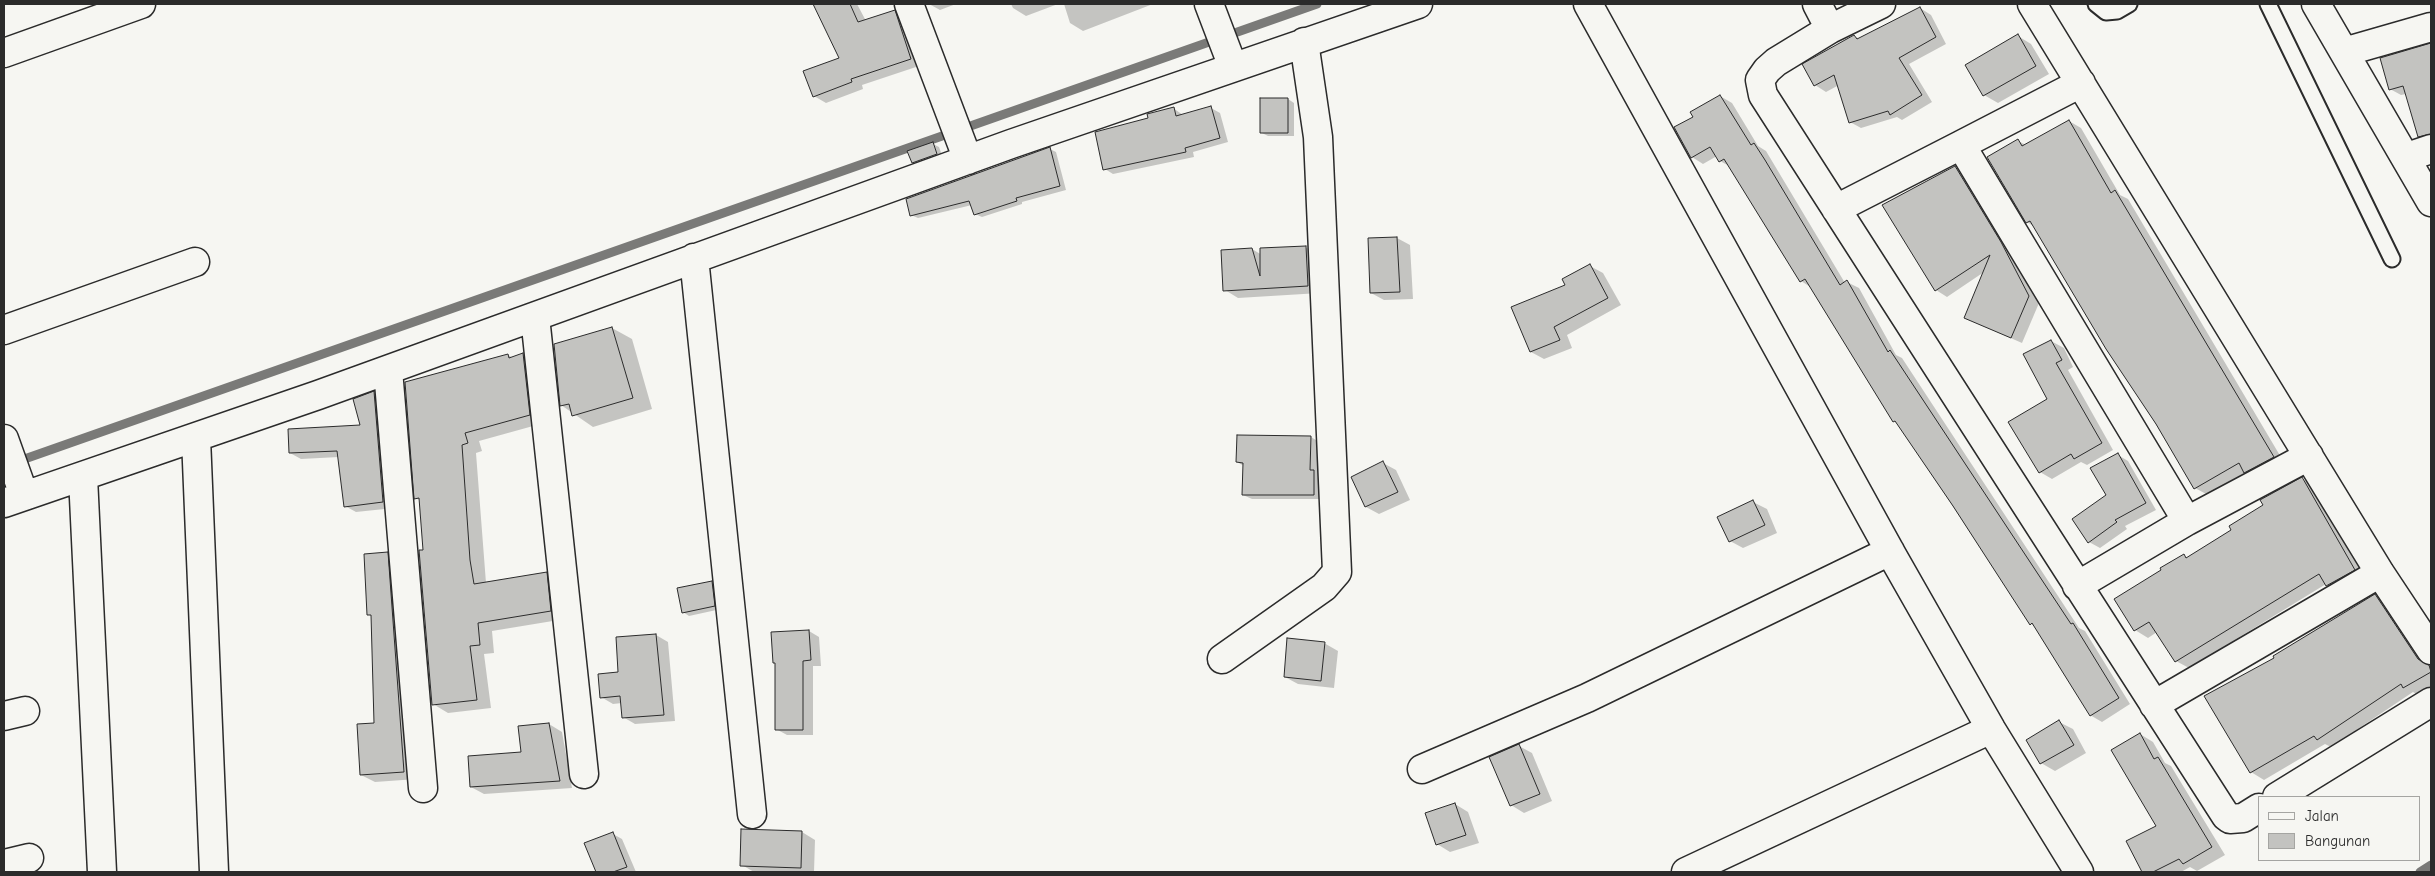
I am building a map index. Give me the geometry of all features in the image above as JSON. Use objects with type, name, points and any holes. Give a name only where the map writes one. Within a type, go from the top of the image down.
[{"type":"street","points":[[4,54],[140,4]]},
{"type":"street","points":[[908,4],[964,148]]},
{"type":"street","points":[[6,443],[16,493],[83,477],[388,370],[694,258],[964,148],[1229,56],[1304,42],[1418,4]]},
{"type":"street","points":[[1588,4],[1991,729],[2079,872]]},
{"type":"street","points":[[1817,4],[1830,29]]},
{"type":"street","points":[[1881,4],[1830,29],[1776,62],[1766,70],[1760,80],[1762,95],[2226,816],[2230,819],[2243,818],[2258,809]]},
{"type":"street","points":[[2032,4],[2380,573],[2431,650]]},
{"type":"street","points":[[2316,4],[2344,52],[2419,153],[2431,202]]},
{"type":"street","points":[[1212,10],[1229,56]]},
{"type":"street","points":[[2344,52],[2431,27]]},
{"type":"street","points":[[1222,659],[1324,587],[1337,572],[1318,137],[1304,42]]},
{"type":"street","points":[[1836,210],[2081,83]]},
{"type":"street","points":[[1961,145],[2187,521]]},
{"type":"street","points":[[694,258],[752,814]]},
{"type":"street","points":[[4,330],[195,262]]},
{"type":"street","points":[[535,317],[584,774]]},
{"type":"street","points":[[388,370],[423,788]]},
{"type":"street","points":[[196,438],[214,872]]},
{"type":"street","points":[[2077,586],[2187,521],[2309,456]]},
{"type":"street","points":[[83,477],[102,872]]},
{"type":"street","points":[[1422,769],[1587,698],[1890,550]]},
{"type":"street","points":[[2154,705],[2380,573]]},
{"type":"street","points":[[2279,796],[2431,702]]},
{"type":"street","points":[[1686,872],[1991,729]]},
{"type":"lane","points":[[2096,4],[2106,12],[2117,11],[2129,4]]},
{"type":"lane","points":[[2268,4],[2392,259]]},
{"type":"building","points":[[813,4],[850,4],[858,22],[895,10],[911,59],[851,79],[852,82],[813,97],[803,71],[839,58]]},
{"type":"building","points":[[1920,7],[1936,37],[1899,58],[1922,95],[1890,115],[1888,111],[1849,123],[1834,75],[1814,86],[1802,64],[1854,35],[1857,39]]},
{"type":"building","points":[[2018,34],[2036,66],[1983,96],[1965,65]]},
{"type":"building","points":[[2431,43],[2431,134],[2418,137],[2403,86],[2389,90],[2380,58]]},
{"type":"building","points":[[1720,95],[1751,145],[1754,143],[1765,160],[1840,285],[1847,280],[1888,352],[1890,350],[2071,624],[2073,623],[2119,698],[2090,716],[2032,623],[2030,625],[1953,506],[1895,421],[1893,422],[1805,279],[1800,282],[1724,159],[1719,162],[1710,147],[1691,158],[1674,127],[1693,117],[1690,112]]},
{"type":"building","points":[[1260,98],[1288,98],[1288,133],[1260,133]]},
{"type":"building","points":[[1211,106],[1220,138],[1185,148],[1186,152],[1103,170],[1095,132],[1148,118],[1147,114],[1174,107],[1176,116]]},
{"type":"building","points":[[2069,120],[2111,193],[2115,190],[2274,457],[2244,473],[2239,463],[2194,489],[2156,424],[2106,349],[2030,221],[2026,223],[1987,157],[2018,139],[2022,146]]},
{"type":"building","points":[[933,142],[937,154],[912,163],[907,151]]},
{"type":"building","points":[[1050,147],[1060,186],[1016,198],[1017,201],[974,215],[969,201],[910,216],[906,199]]},
{"type":"building","points":[[1955,166],[2001,242],[2029,296],[2011,338],[1964,318],[1990,255],[1935,291],[1882,205]]},
{"type":"building","points":[[1397,237],[1400,292],[1370,293],[1368,238]]},
{"type":"building","points":[[1306,246],[1308,286],[1223,291],[1221,250],[1252,248],[1260,276],[1260,248]]},
{"type":"building","points":[[1590,264],[1608,298],[1554,327],[1560,340],[1530,352],[1511,307],[1565,285],[1562,279]]},
{"type":"building","points":[[612,327],[633,398],[572,416],[569,404],[560,406],[554,344]]},
{"type":"building","points":[[2051,340],[2062,360],[2056,363],[2102,443],[2074,459],[2071,454],[2039,473],[2008,422],[2047,399],[2023,354]]},
{"type":"building","points":[[523,353],[530,415],[465,433],[468,443],[462,445],[470,560],[474,584],[547,572],[551,611],[478,623],[480,645],[470,646],[477,700],[432,705],[419,550],[423,550],[419,498],[414,499],[405,382],[508,354],[509,358]]},
{"type":"building","points":[[374,391],[383,502],[344,507],[337,451],[289,453],[288,429],[360,425],[353,399]]},
{"type":"building","points":[[1237,435],[1311,436],[1310,470],[1314,470],[1314,495],[1242,495],[1243,463],[1236,462]]},
{"type":"building","points":[[2118,453],[2146,503],[2115,520],[2117,522],[2088,543],[2072,519],[2106,495],[2090,468]]},
{"type":"building","points":[[1383,461],[1398,492],[1365,507],[1351,477]]},
{"type":"building","points":[[2302,477],[2355,570],[2326,586],[2319,574],[2175,662],[2149,622],[2134,631],[2114,599],[2161,570],[2160,568],[2184,554],[2186,558],[2231,530],[2229,526],[2263,505],[2260,500]]},
{"type":"building","points":[[1753,500],[1765,525],[1729,542],[1717,517]]},
{"type":"building","points":[[388,552],[404,772],[360,775],[357,724],[374,723],[371,615],[367,615],[364,554]]},
{"type":"building","points":[[712,581],[715,606],[682,613],[677,588]]},
{"type":"building","points":[[2375,594],[2418,659],[2429,665],[2431,672],[2403,688],[2401,684],[2317,740],[2314,736],[2250,773],[2204,696],[2274,658],[2273,656]]},
{"type":"building","points":[[809,630],[811,660],[803,661],[803,730],[775,730],[775,663],[773,663],[771,632]]},
{"type":"building","points":[[656,634],[664,715],[622,718],[620,696],[600,698],[598,674],[618,672],[616,637]]},
{"type":"building","points":[[1287,638],[1325,642],[1321,681],[1284,677]]},
{"type":"building","points":[[2059,720],[2074,745],[2040,764],[2026,740]]},
{"type":"building","points":[[549,723],[560,781],[470,787],[468,756],[521,752],[518,726]]},
{"type":"building","points":[[2140,733],[2154,759],[2158,757],[2212,847],[2183,864],[2179,859],[2153,872],[2142,872],[2126,841],[2156,826],[2111,750]]},
{"type":"building","points":[[1519,744],[1540,794],[1510,806],[1489,757]]},
{"type":"building","points":[[1455,803],[1466,835],[1436,845],[1425,813]]},
{"type":"building","points":[[741,829],[802,831],[801,868],[740,866]]},
{"type":"building","points":[[613,832],[627,867],[613,872],[596,872],[584,843]]},
{"type":"waterway","points":[[16,462],[1317,4]]},
{"type":"waterway","points":[[2420,872],[2431,865]]}]
